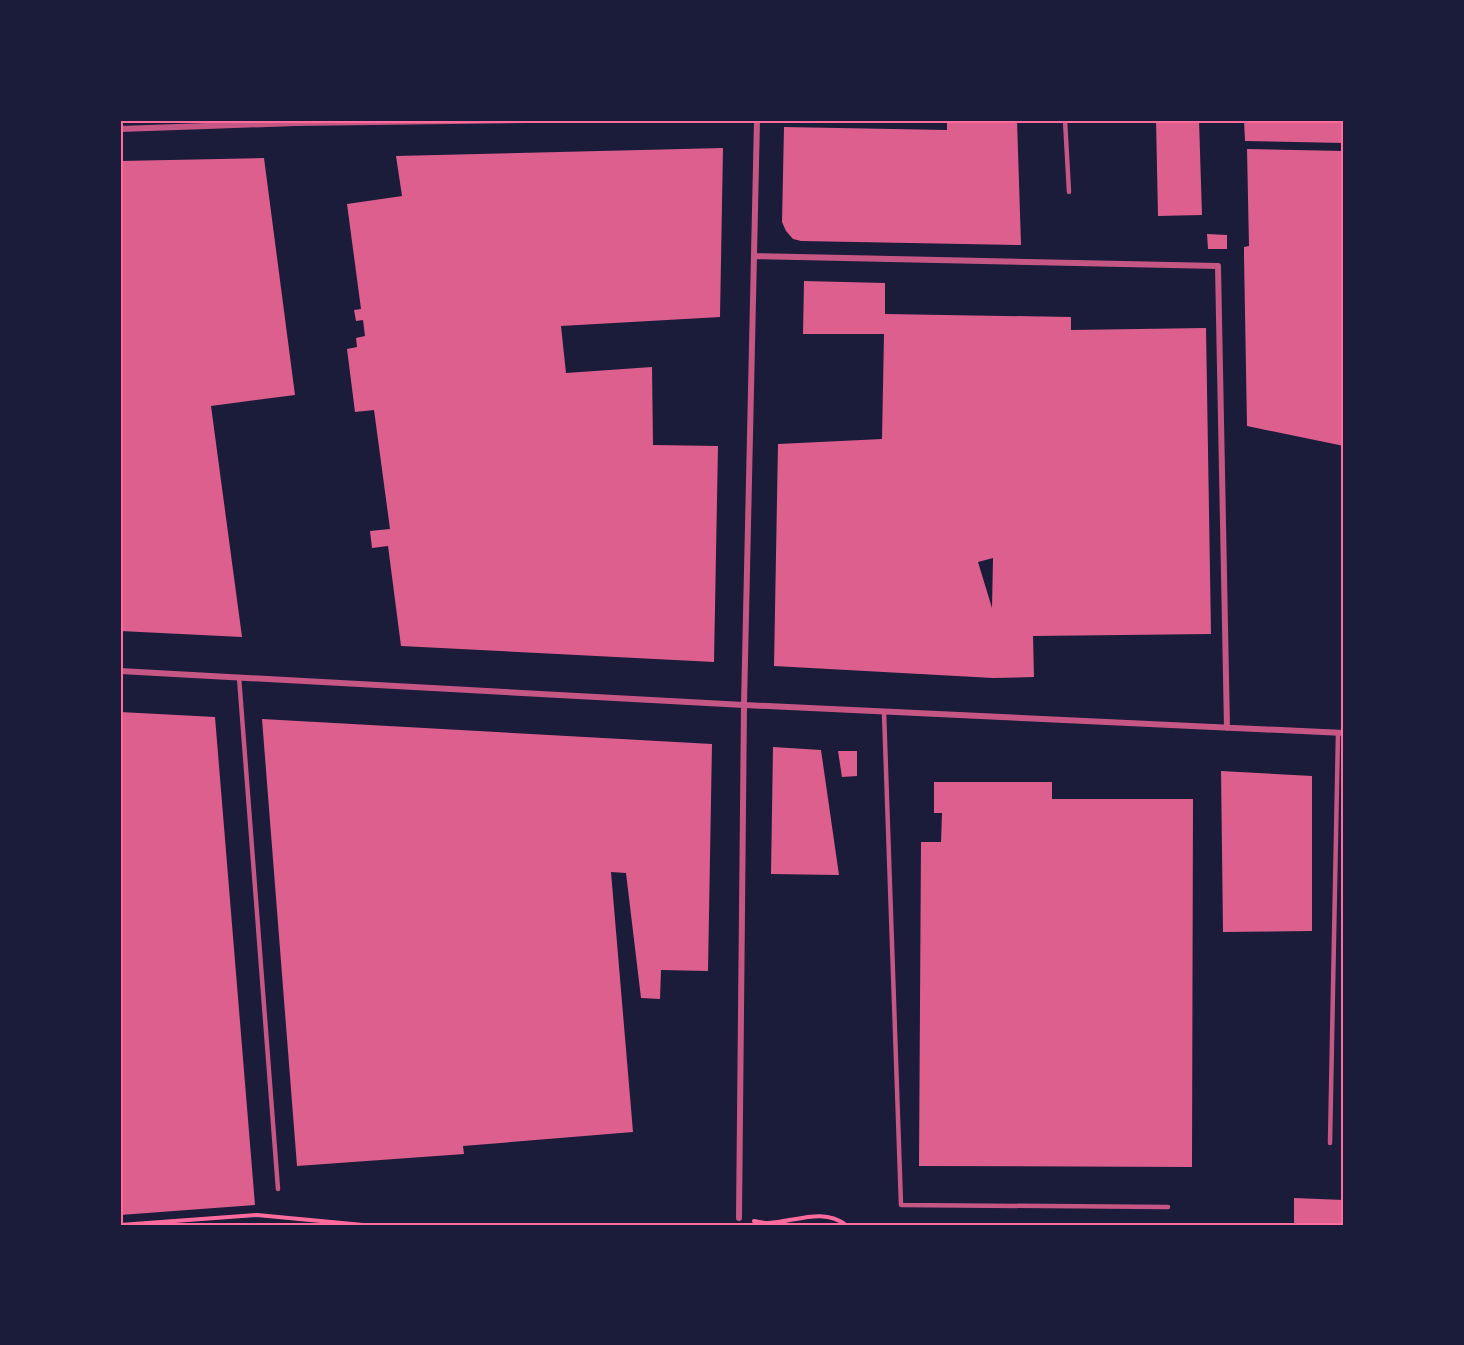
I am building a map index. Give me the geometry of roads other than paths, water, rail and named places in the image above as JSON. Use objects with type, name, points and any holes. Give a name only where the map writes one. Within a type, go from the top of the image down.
[{"type":"street","points":[[120,129],[296,123],[528,120]]},
{"type":"street","points":[[739,1218],[744,705],[756,120]]},
{"type":"street","points":[[754,256],[1218,266],[1227,728]]},
{"type":"street","points":[[120,671],[744,705],[1341,733]]},
{"type":"lane","points":[[1065,120],[1069,192]]},
{"type":"lane","points":[[239,677],[278,1189]]},
{"type":"lane","points":[[884,712],[901,1204],[1168,1207]]},
{"type":"lane","points":[[1330,1143],[1341,733]]}]
